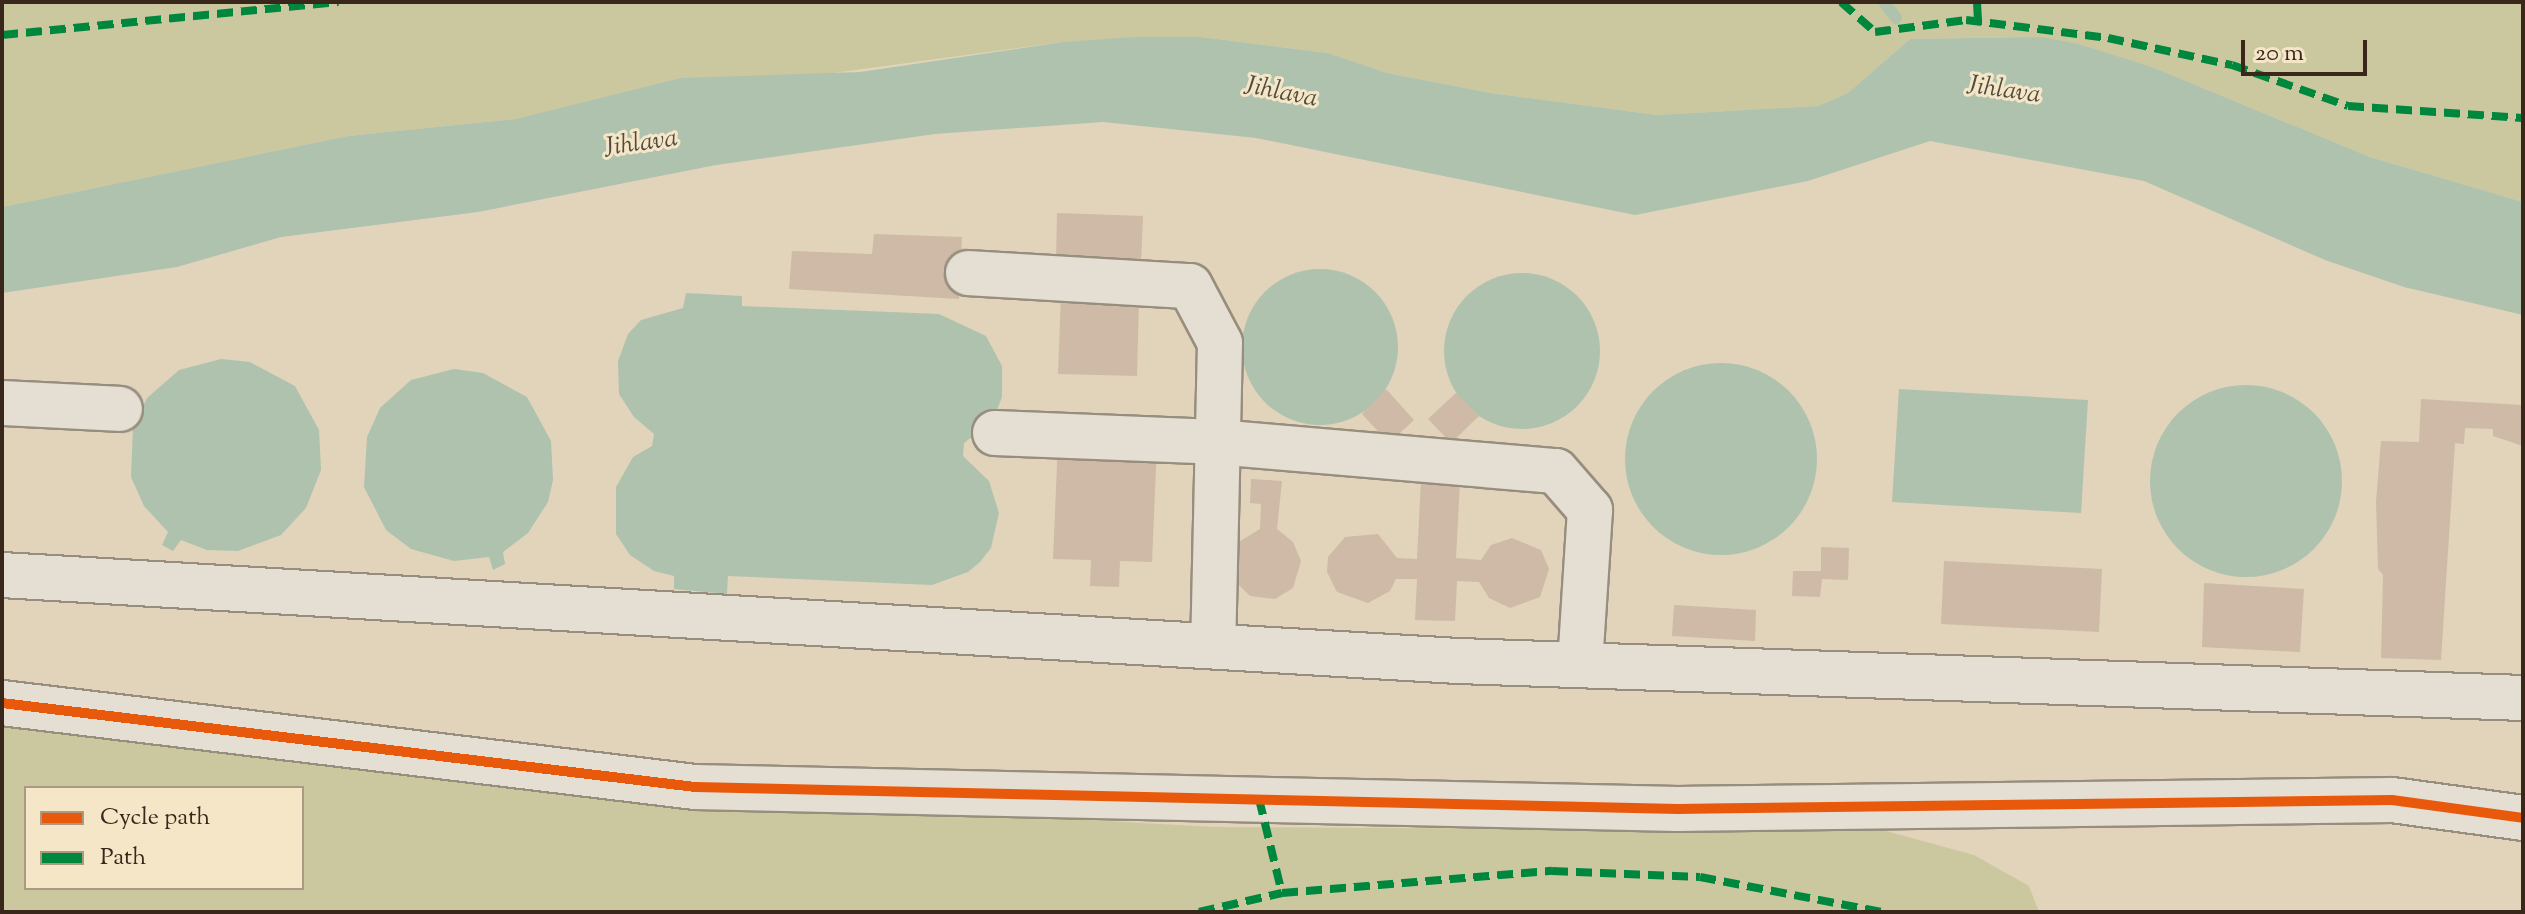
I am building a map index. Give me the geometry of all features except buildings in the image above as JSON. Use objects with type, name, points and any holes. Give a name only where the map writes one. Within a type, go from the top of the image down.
[{"type":"street","points":[[968,273],[1190,286],[1220,343],[1213,644]]},
{"type":"street","points":[[2,403],[120,409]]},
{"type":"street","points":[[995,433],[1216,442],[1556,471],[1590,510],[1580,665]]},
{"type":"street","points":[[2,575],[1580,665],[2523,698]]},
{"type":"street","points":[[2,703],[695,787],[1678,809],[2392,800],[2523,818]]},
{"type":"shaded area","points":[[2,2],[2523,2],[2523,202],[2370,157],[2152,67],[2041,37],[1910,39],[1848,93],[1818,106],[1657,115],[1491,93],[1387,73],[1328,53],[1201,37],[1063,42],[804,77],[680,78],[515,119],[348,136],[2,207]]},
{"type":"shaded area","points":[[2,721],[835,806],[1214,827],[1886,831],[1974,855],[2029,886],[2039,912],[2,912]]},
{"type":"water","name":"Jihlava","points":[[1134,37],[1201,37],[1328,53],[1387,73],[1491,93],[1657,115],[1818,106],[1848,93],[1910,39],[2041,37],[2078,44],[2152,67],[2370,157],[2523,202],[2523,315],[2404,287],[2325,260],[2144,181],[1930,141],[1808,181],[1635,215],[1256,138],[1103,122],[935,134],[716,165],[478,212],[281,237],[177,267],[2,293],[2,207],[348,136],[515,119],[680,78],[860,72],[1063,42]]},
{"type":"water","points":[[1320,269],[1350,275],[1375,292],[1392,317],[1398,347],[1392,377],[1375,402],[1350,419],[1320,425],[1290,419],[1265,402],[1248,377],[1242,347],[1248,317],[1265,292],[1290,275]]},
{"type":"water","points":[[1522,273],[1552,279],[1577,296],[1594,321],[1600,351],[1594,381],[1577,406],[1552,423],[1522,429],[1492,423],[1467,406],[1450,381],[1444,351],[1450,321],[1467,296],[1492,279]]},
{"type":"water","points":[[686,293],[742,296],[742,306],[939,314],[986,336],[1002,366],[1002,397],[993,420],[964,443],[963,456],[989,481],[999,513],[991,548],[980,562],[968,572],[932,585],[728,576],[727,594],[674,589],[674,576],[654,571],[630,555],[616,534],[616,487],[633,457],[652,446],[654,434],[634,417],[619,394],[618,361],[628,334],[641,320],[683,308]]},
{"type":"water","points":[[221,359],[250,362],[295,386],[319,430],[321,470],[306,508],[281,535],[238,551],[207,550],[181,540],[173,551],[162,545],[168,532],[144,506],[131,477],[133,426],[147,398],[179,370]]},
{"type":"water","points":[[1721,363],[1758,370],[1789,391],[1810,422],[1817,459],[1810,496],[1789,527],[1758,548],[1721,555],[1684,548],[1653,527],[1632,496],[1625,459],[1632,422],[1653,391],[1684,370]]},
{"type":"water","points":[[454,369],[483,373],[527,397],[551,441],[553,480],[548,502],[528,533],[503,552],[505,564],[493,570],[489,557],[454,561],[411,549],[386,530],[364,487],[367,437],[380,408],[411,380]]},
{"type":"water","points":[[2246,385],[2283,392],[2314,413],[2335,444],[2342,481],[2335,518],[2314,549],[2283,570],[2246,577],[2209,570],[2178,549],[2157,518],[2150,481],[2157,444],[2178,413],[2209,392]]},
{"type":"water","points":[[1899,389],[2088,400],[2081,513],[1892,502]]},
{"type":"waterway","points":[[1884,2],[1896,18]]},
{"type":"marked path","points":[[2,35],[338,2]]},
{"type":"marked path","points":[[1841,2],[1875,32],[1966,20],[2108,38],[2232,65],[2348,106],[2523,118]]},
{"type":"marked path","points":[[1977,2],[1978,21]]},
{"type":"marked path","points":[[1259,799],[1282,893]]},
{"type":"marked path","points":[[1199,912],[1282,893],[1552,871],[1700,877],[1882,912]]},
{"type":"cycle path","points":[[2,703],[695,787],[1678,809],[2392,800],[2523,818]]}]
